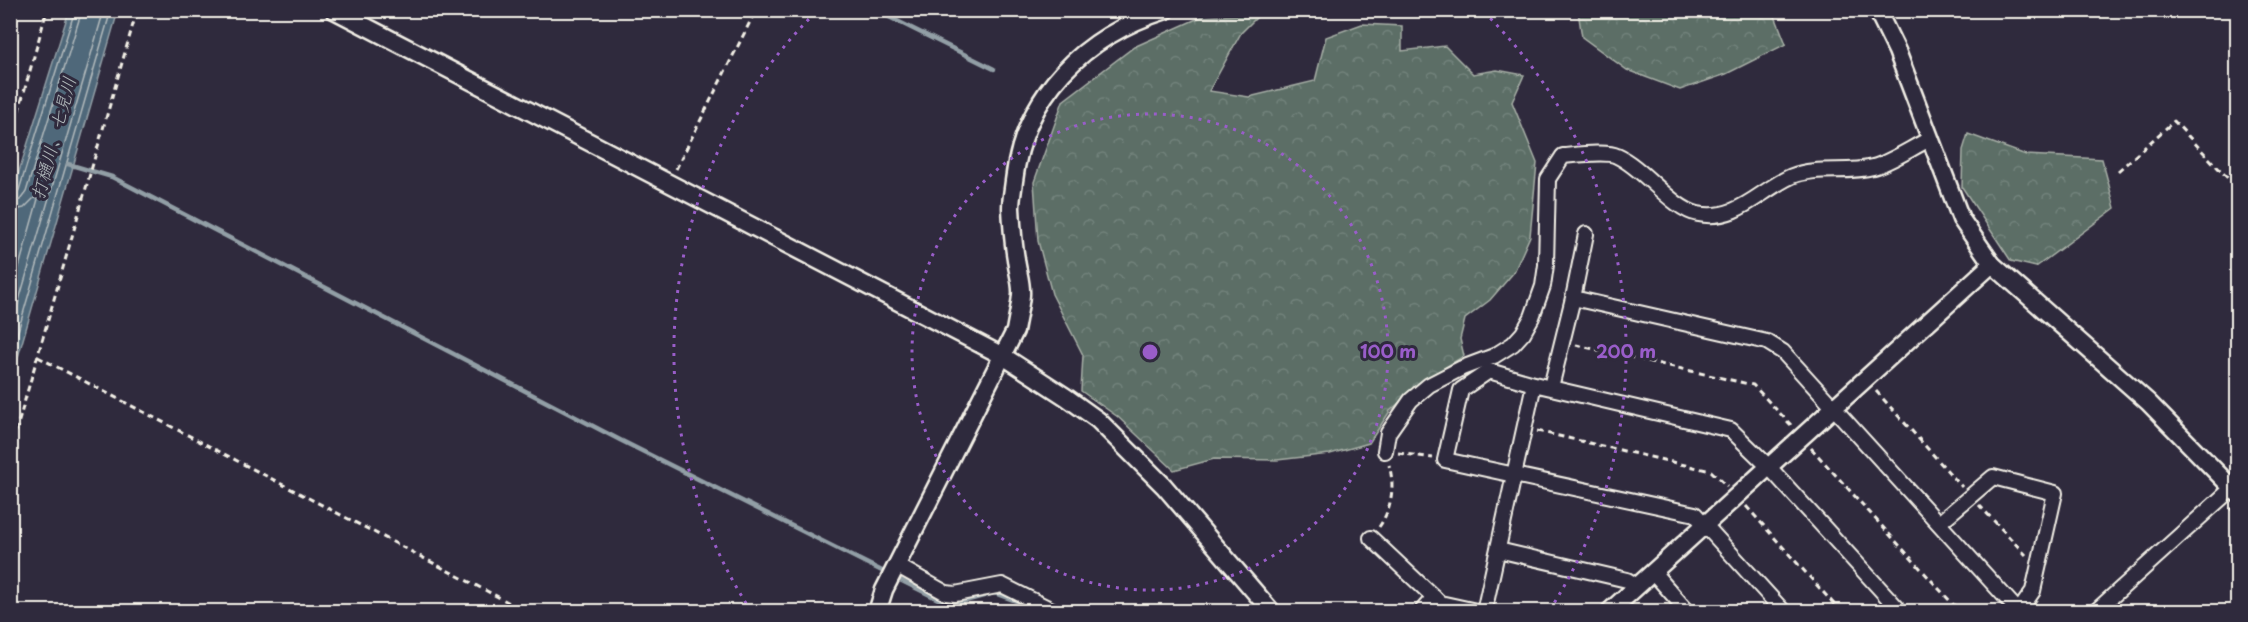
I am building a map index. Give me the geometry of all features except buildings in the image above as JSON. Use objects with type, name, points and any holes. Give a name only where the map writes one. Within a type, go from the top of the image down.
[{"type":"street","points":[[334,10],[1003,356],[1098,420],[1164,486],[1272,612]]},
{"type":"street","points":[[877,612],[893,572],[1015,331],[1021,294],[1013,243],[1011,205],[1017,155],[1029,121],[1050,88],[1085,51],[1109,34],[1140,18],[1166,10]]},
{"type":"street","points":[[1877,10],[1897,51],[1961,219],[1992,264],[2148,402],[2236,488],[2096,612]]},
{"type":"street","points":[[1385,451],[1388,433],[1411,400],[1429,385],[1462,368],[1494,356],[1513,344],[1523,333],[1532,317],[1543,286],[1546,265],[1548,179],[1563,156],[1616,155],[1635,167],[1677,203],[1695,214],[1718,217],[1745,206],[1792,176],[1874,167],[1930,139]]},
{"type":"street","points":[[1551,387],[1586,234]]},
{"type":"street","points":[[1609,612],[1992,264]]},
{"type":"street","points":[[1573,298],[1767,342],[1783,352],[2019,611],[2033,591],[2055,493],[1993,477],[1939,523]]},
{"type":"street","points":[[1784,612],[1695,514],[1514,473],[1445,460],[1461,390],[1489,371],[1534,384],[1731,430],[1769,467],[1901,612]]},
{"type":"street","points":[[1371,538],[1440,603],[1482,612],[1534,384]]},
{"type":"street","points":[[1497,550],[1627,580],[1637,586]]},
{"type":"street","points":[[893,572],[946,593],[955,594],[1002,585],[1056,612]]},
{"type":"street","points":[[1653,572],[1688,612]]},
{"type":"street","points":[[1421,612],[1434,597]]},
{"type":"path","points":[[10,142],[48,10]]},
{"type":"path","points":[[10,452],[139,10]]},
{"type":"path","points":[[668,184],[756,10]]},
{"type":"path","points":[[2118,171],[2174,121],[2238,189]]},
{"type":"path","points":[[38,357],[527,612]]},
{"type":"path","points":[[1873,388],[2039,569]]},
{"type":"path","points":[[1524,428],[1711,471],[1841,612]]},
{"type":"path","points":[[1371,538],[1385,517],[1391,502],[1391,473],[1385,451],[1445,460]]},
{"type":"green space","points":[[1578,11],[1773,11],[1786,44],[1726,74],[1680,90],[1627,70],[1582,37]]},
{"type":"green space","points":[[1260,14],[1241,33],[1209,91],[1249,97],[1315,81],[1326,37],[1362,24],[1402,26],[1402,51],[1445,46],[1473,74],[1497,70],[1524,75],[1512,102],[1537,163],[1530,236],[1514,272],[1490,300],[1465,319],[1460,339],[1464,356],[1424,380],[1390,411],[1369,443],[1330,454],[1277,460],[1214,459],[1174,470],[1118,417],[1081,391],[1083,355],[1052,294],[1038,241],[1034,182],[1063,101],[1134,47],[1201,17]]},
{"type":"green space","points":[[1968,134],[2026,155],[2102,159],[2115,208],[2036,267],[2011,261],[1962,187],[1963,150]]},
{"type":"water","name":"打樋川、七見川","points":[[69,11],[118,11],[11,381],[11,197]]},
{"type":"waterway","points":[[875,10],[994,69]]},
{"type":"waterway","points":[[68,164],[112,177],[620,440],[942,601],[958,603],[994,593],[1024,604],[1036,612]]}]
